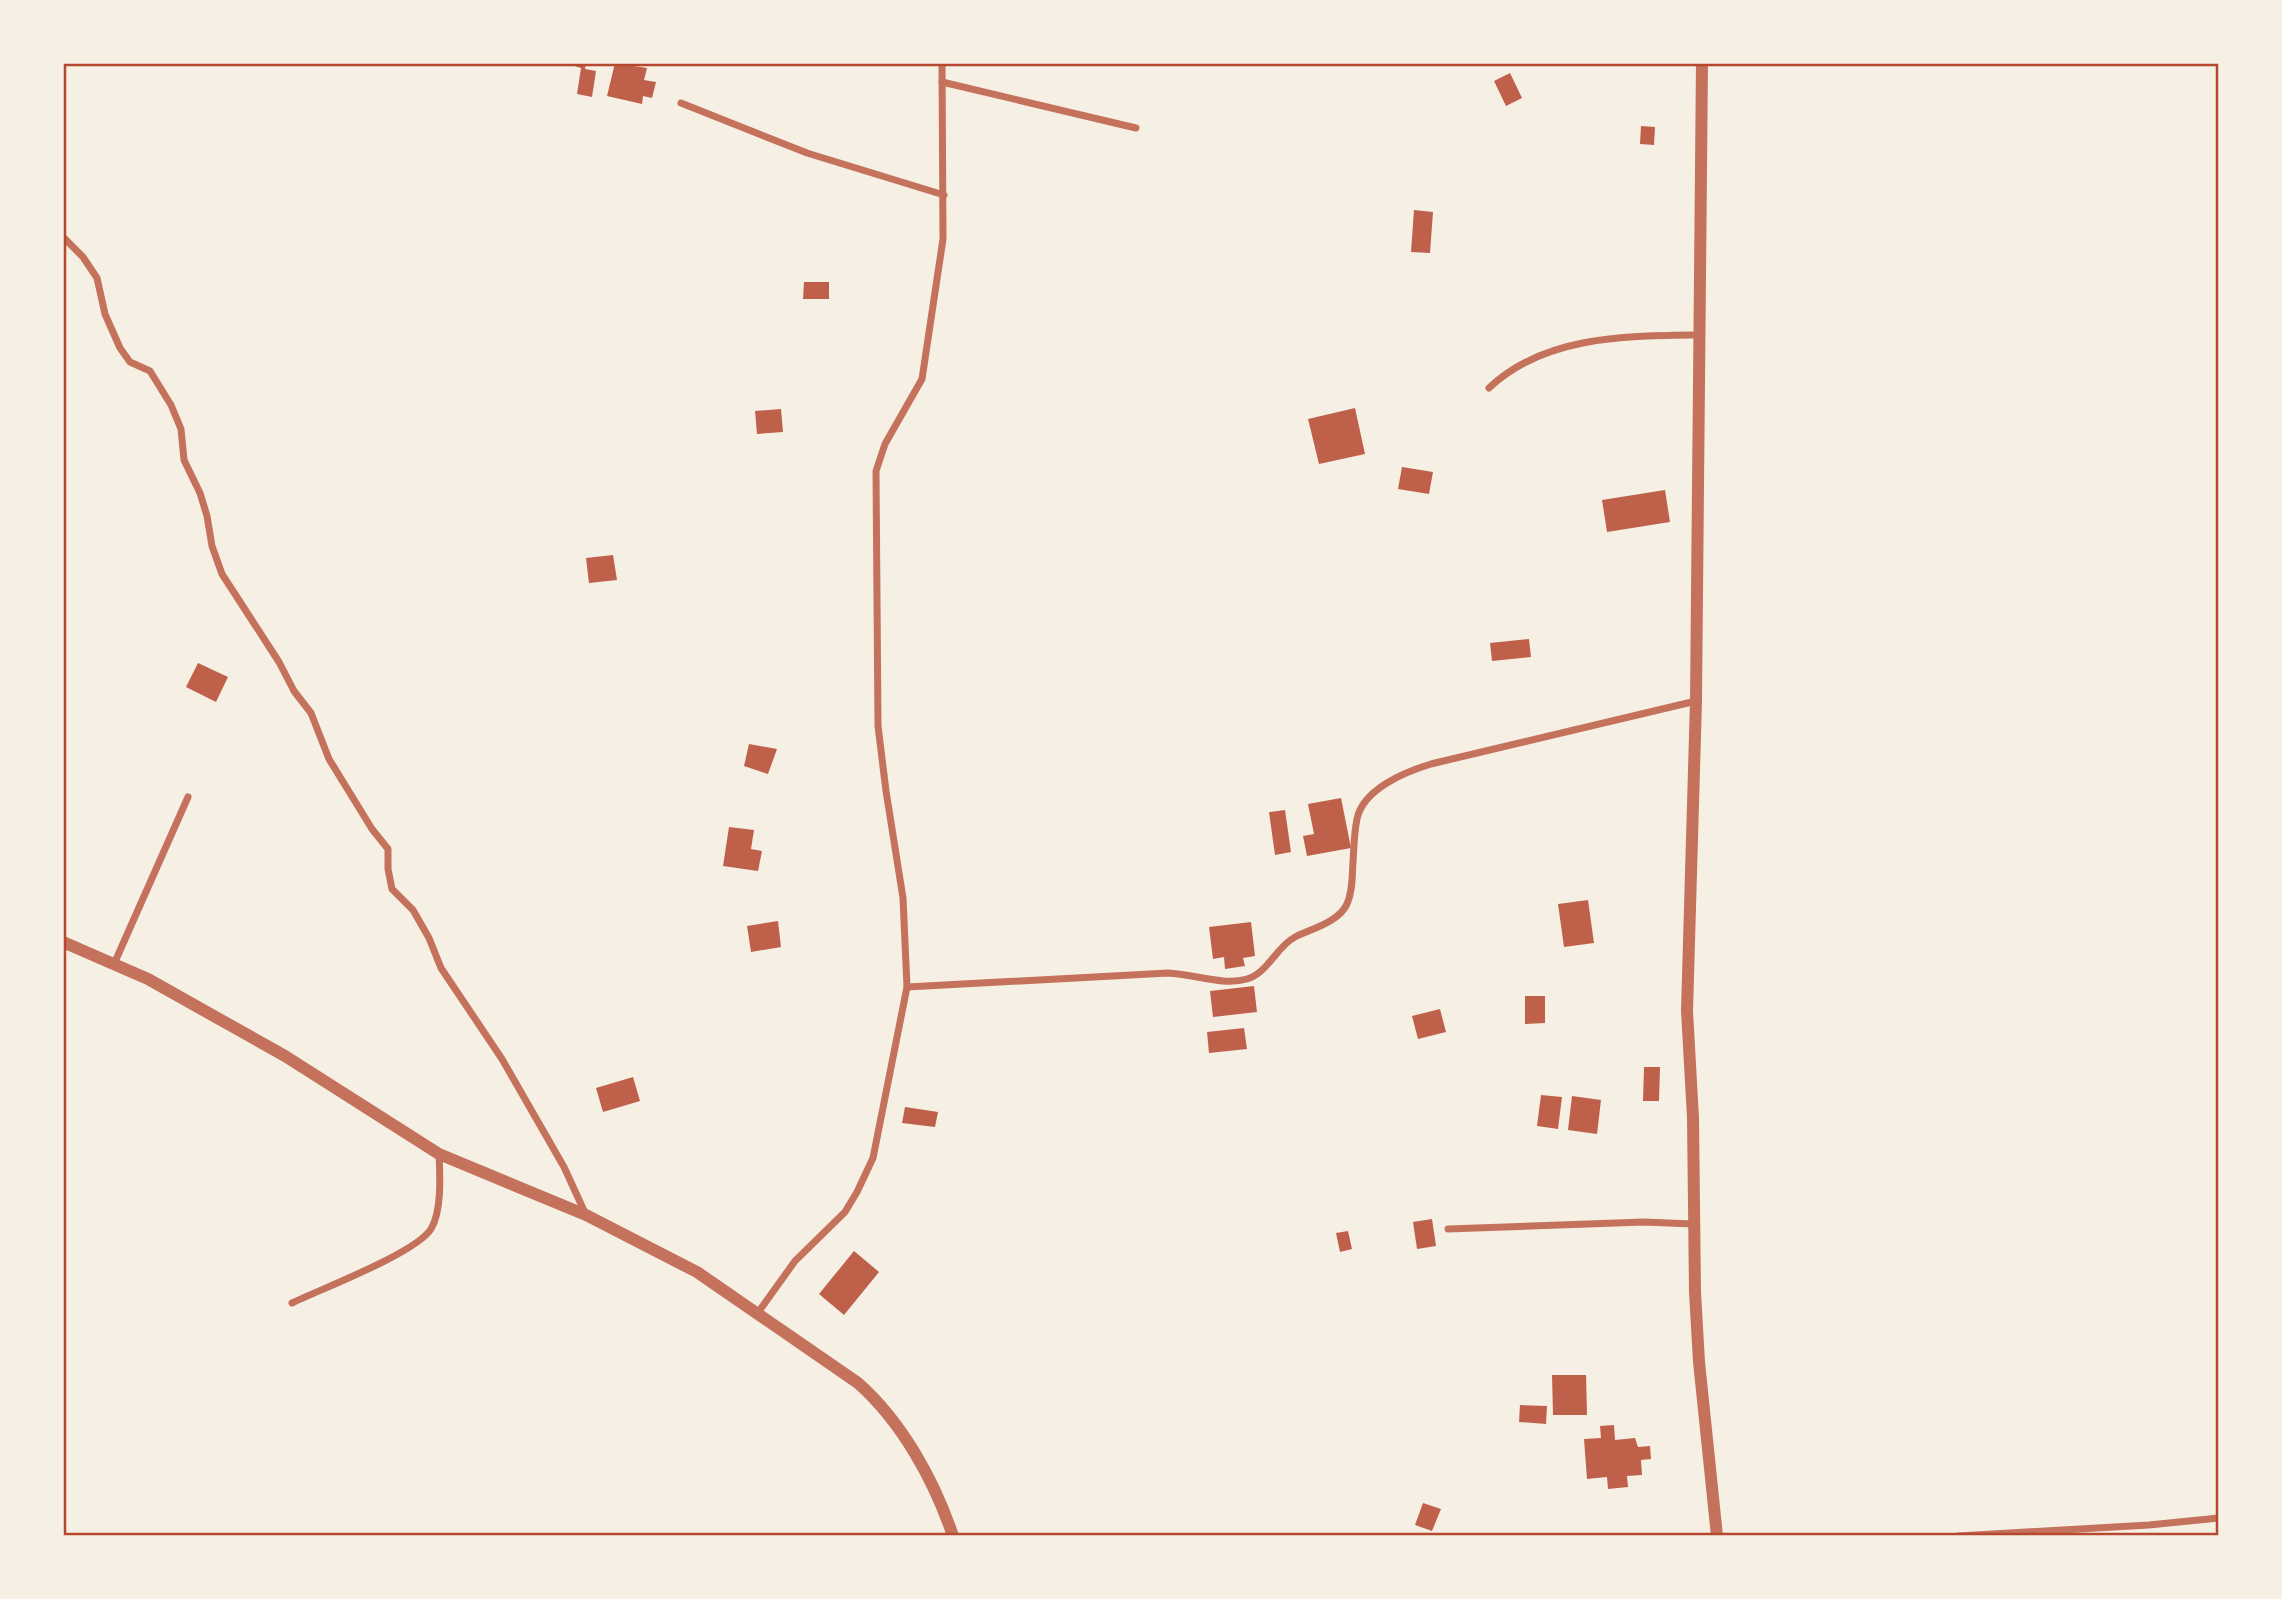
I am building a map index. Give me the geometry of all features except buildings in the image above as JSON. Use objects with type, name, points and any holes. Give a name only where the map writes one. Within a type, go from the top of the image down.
[{"type":"street","points":[[757,1315],[795,1261],[845,1212],[873,1158],[907,987],[903,898],[878,726],[876,471],[885,444],[922,379],[943,239],[942,63]]},
{"type":"street","points":[[1702,63],[1696,701],[1687,1011],[1693,1118],[1693,1224],[1699,1362],[1717,1536]]},
{"type":"street","points":[[942,82],[1136,128]]},
{"type":"street","points":[[681,103],[807,153],[944,195]]},
{"type":"street","points":[[63,237],[83,257],[97,278],[105,314],[120,348],[130,362],[150,371],[171,405],[181,429],[184,460],[200,493],[222,574],[279,662],[294,691],[311,713],[329,758],[372,829],[388,849],[392,889],[413,910],[429,938],[441,968],[502,1059],[565,1167],[586,1215]]},
{"type":"street","points":[[1489,388],[1503,375],[1532,359],[1571,345],[1633,336],[1700,335]]},
{"type":"street","points":[[907,987],[1168,973],[1233,982],[1247,979],[1257,975],[1285,944],[1332,918],[1346,907],[1351,890],[1357,818],[1362,806],[1398,776],[1430,764],[1696,701]]},
{"type":"street","points":[[114,964],[188,797]]},
{"type":"street","points":[[63,942],[148,979],[285,1056],[439,1154],[586,1215],[697,1272],[858,1383],[876,1399],[921,1462],[946,1514],[953,1536]]},
{"type":"street","points":[[292,1303],[398,1254],[417,1243],[431,1229],[438,1204],[439,1154]]},
{"type":"street","points":[[1448,1229],[1620,1223],[1693,1224]]},
{"type":"street","points":[[1958,1536],[2149,1525],[2219,1518]]}]
